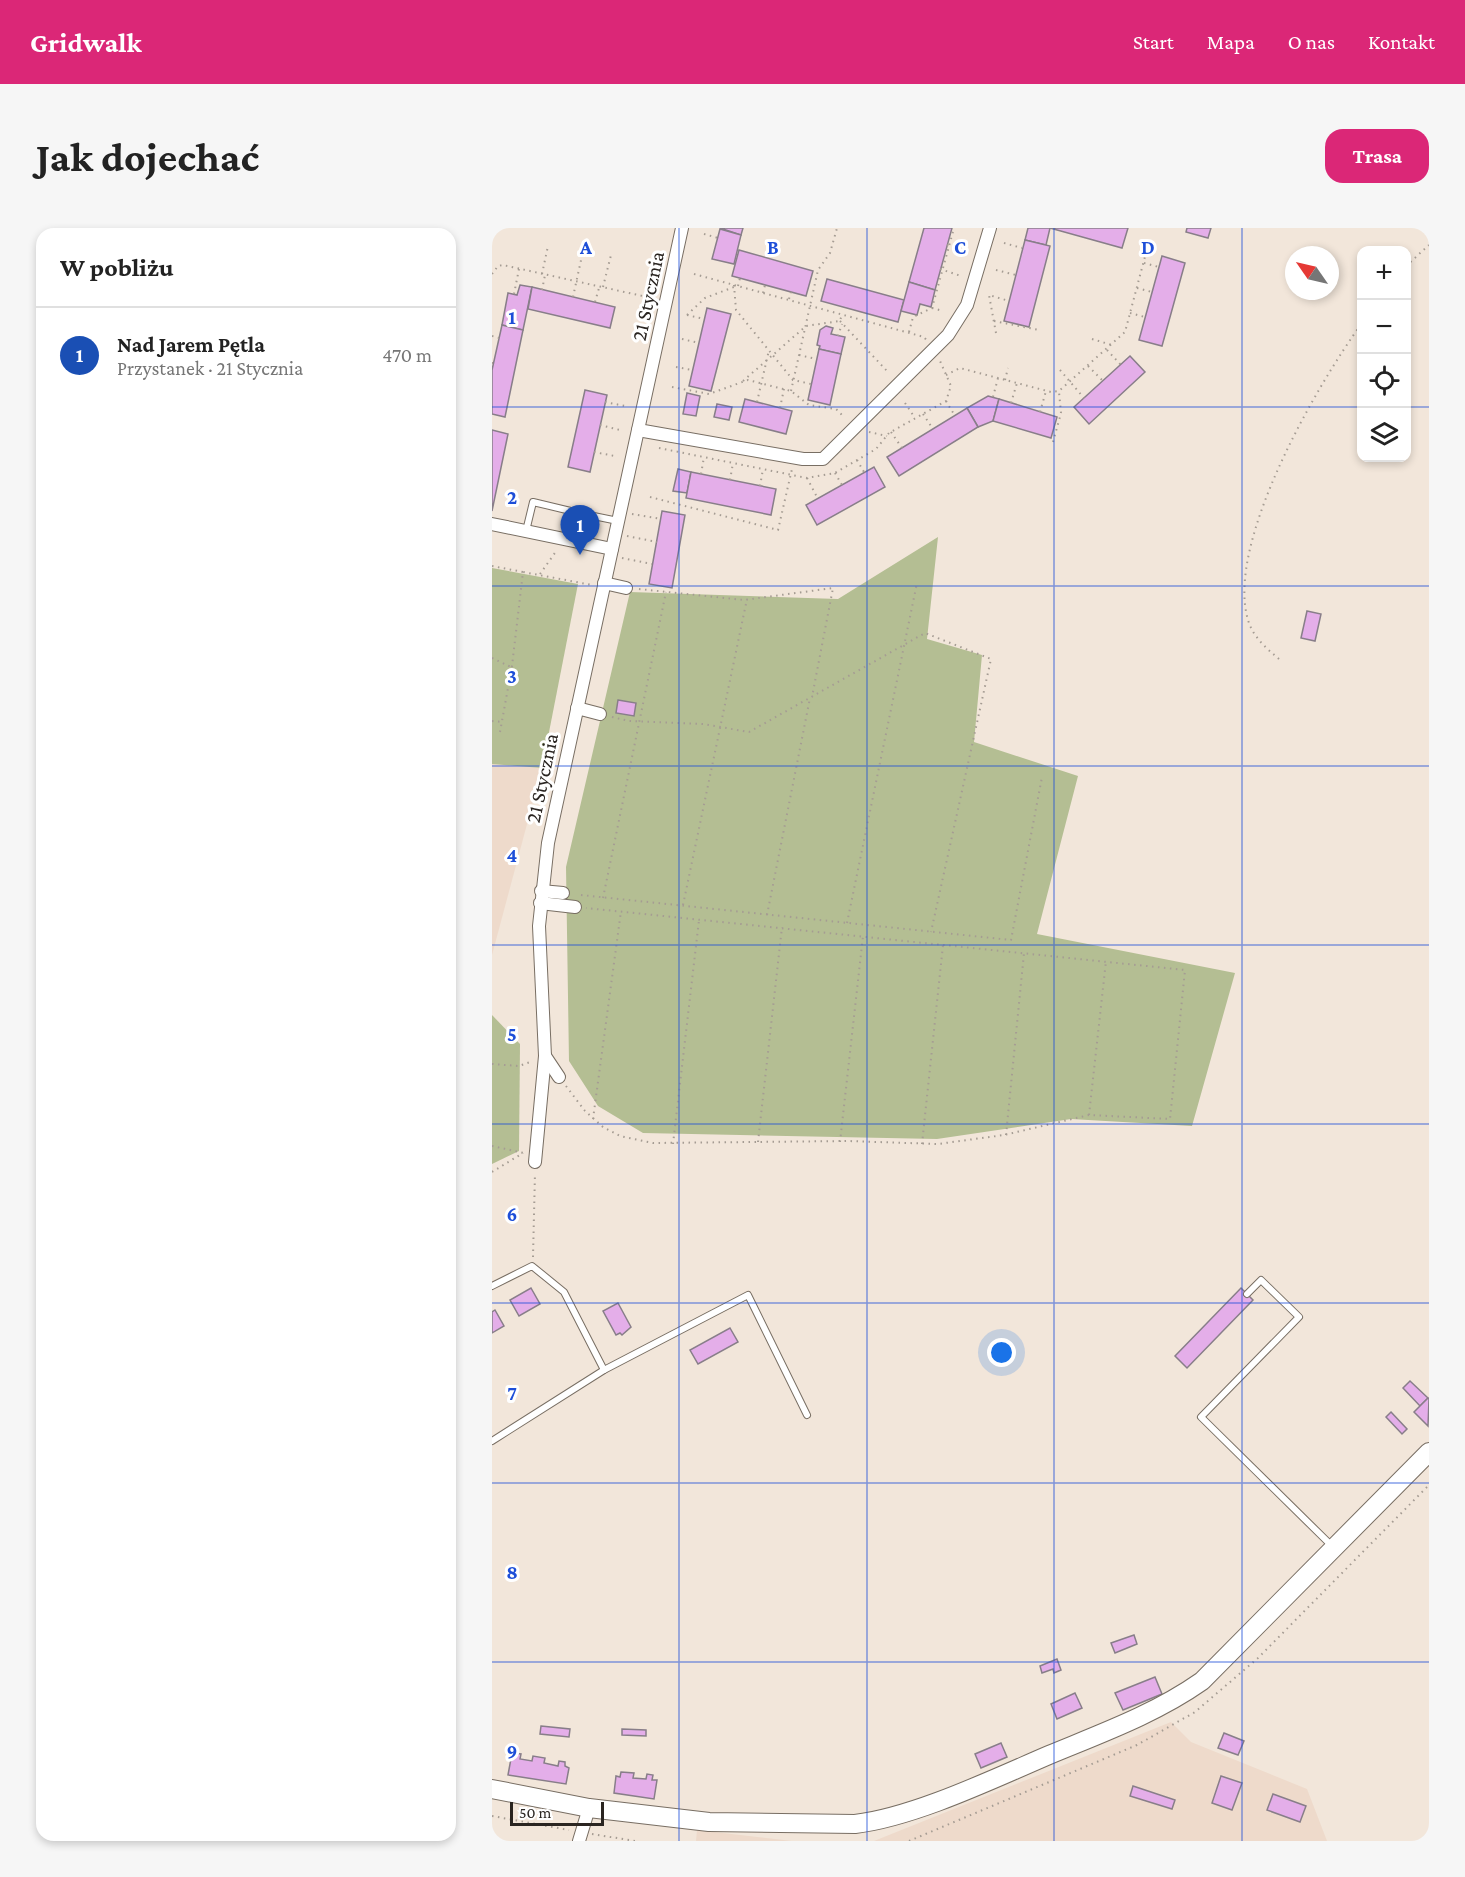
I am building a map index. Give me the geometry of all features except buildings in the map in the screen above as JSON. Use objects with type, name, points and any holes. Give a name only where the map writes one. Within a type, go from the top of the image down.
[{"type":"street","name":"21 Stycznia","points":[[535,1162],[545,1056],[539,926],[548,843],[682,228]]},
{"type":"street","points":[[638,430],[797,458],[823,459],[948,335],[967,305],[990,228]]},
{"type":"street","points":[[492,524],[569,540],[611,552]]},
{"type":"street","points":[[604,585],[626,588]]},
{"type":"street","points":[[577,708],[600,714]]},
{"type":"street","points":[[541,897],[563,893]]},
{"type":"street","points":[[541,897],[575,907]]},
{"type":"street","points":[[545,1056],[559,1077]]},
{"type":"street","points":[[492,1789],[589,1808],[709,1822],[855,1824],[878,1821],[986,1783],[1170,1703],[1202,1681],[1429,1452]]},
{"type":"street","points":[[580,1836],[589,1808]]},
{"type":"lane","points":[[526,531],[533,502],[618,522]]},
{"type":"lane","points":[[569,540],[579,513]]},
{"type":"lane","points":[[492,1286],[532,1266],[557,1283],[564,1292],[604,1370]]},
{"type":"lane","points":[[1247,1294],[1261,1280],[1299,1317],[1201,1418],[1334,1548]]},
{"type":"lane","points":[[492,1441],[604,1370],[748,1295],[807,1415]]},
{"type":"path","points":[[791,391],[818,270],[830,254],[837,228]]},
{"type":"path","points":[[932,308],[954,228]]},
{"type":"path","points":[[704,234],[718,238]]},
{"type":"path","points":[[1004,243],[1022,248]]},
{"type":"path","points":[[948,245],[968,251]]},
{"type":"path","points":[[1411,262],[1429,245]]},
{"type":"path","points":[[542,290],[548,246]]},
{"type":"path","points":[[946,375],[960,368],[1046,391],[1059,391],[1125,332],[1147,249]]},
{"type":"path","points":[[573,297],[583,251]]},
{"type":"path","points":[[603,288],[611,255]]},
{"type":"path","points":[[1144,263],[1159,267]]},
{"type":"path","points":[[492,265],[647,297]]},
{"type":"path","points":[[492,274],[498,266]]},
{"type":"path","points":[[513,294],[519,269]]},
{"type":"path","points":[[942,270],[961,276]]},
{"type":"path","points":[[996,270],[1016,275]]},
{"type":"path","points":[[659,448],[807,478],[835,473],[879,447],[891,432],[946,401],[951,386],[934,348],[924,337],[694,274]]},
{"type":"path","points":[[738,286],[740,278]]},
{"type":"path","points":[[763,292],[765,285]]},
{"type":"path","points":[[595,303],[599,286]]},
{"type":"path","points":[[704,319],[687,315],[705,298],[734,286]]},
{"type":"path","points":[[734,286],[736,310],[793,380],[811,384]]},
{"type":"path","points":[[1137,288],[1152,292]]},
{"type":"path","points":[[789,299],[791,292]]},
{"type":"path","points":[[996,333],[989,295],[1009,301]]},
{"type":"path","points":[[832,311],[834,304]]},
{"type":"path","points":[[909,332],[913,317],[932,308],[943,311]]},
{"type":"path","points":[[856,318],[858,311]]},
{"type":"path","points":[[1130,313],[1145,318]]},
{"type":"path","points":[[838,336],[842,314]]},
{"type":"path","points":[[881,324],[883,318]]},
{"type":"path","points":[[994,321],[1039,330]]},
{"type":"path","points":[[672,387],[709,394],[743,381],[806,326],[841,322]]},
{"type":"path","points":[[841,322],[887,372]]},
{"type":"path","points":[[1279,659],[1258,639],[1248,620],[1245,576],[1250,553],[1294,431],[1338,356],[1357,330]]},
{"type":"path","points":[[492,336],[499,338]]},
{"type":"path","points":[[682,339],[699,343]]},
{"type":"path","points":[[1092,339],[1113,345]]},
{"type":"path","points":[[757,402],[769,350]]},
{"type":"path","points":[[1107,350],[1121,365]]},
{"type":"path","points":[[799,355],[816,359]]},
{"type":"path","points":[[1088,366],[1102,381]]},
{"type":"path","points":[[676,367],[693,370]]},
{"type":"path","points":[[1005,380],[1008,368]]},
{"type":"path","points":[[1060,370],[1084,398]]},
{"type":"path","points":[[993,397],[998,378]]},
{"type":"path","points":[[743,381],[791,391],[809,405],[836,409],[842,415]]},
{"type":"path","points":[[1011,403],[1017,383]]},
{"type":"path","points":[[780,408],[784,389]]},
{"type":"path","points":[[1040,412],[1046,391]]},
{"type":"path","points":[[1053,442],[1061,413],[1059,391]]},
{"type":"path","points":[[946,401],[955,416]]},
{"type":"path","points":[[605,402],[625,406]]},
{"type":"path","points":[[905,402],[915,418]]},
{"type":"path","points":[[923,414],[933,429]]},
{"type":"path","points":[[600,425],[620,430]]},
{"type":"path","points":[[864,430],[887,436]]},
{"type":"path","points":[[891,432],[902,448]]},
{"type":"path","points":[[594,452],[615,456]]},
{"type":"path","points":[[701,474],[704,457]]},
{"type":"path","points":[[650,497],[778,530],[789,475],[797,458]]},
{"type":"path","points":[[857,460],[864,472]]},
{"type":"path","points":[[730,480],[733,463]]},
{"type":"path","points":[[760,486],[763,469]]},
{"type":"path","points":[[835,473],[842,485]]},
{"type":"path","points":[[807,478],[818,499]]},
{"type":"path","points":[[618,522],[661,519]]},
{"type":"path","points":[[618,522],[657,542]]},
{"type":"path","points":[[540,574],[569,540]]},
{"type":"path","points":[[611,552],[652,564]]},
{"type":"path","points":[[492,566],[604,585]]},
{"type":"path","points":[[500,732],[523,572]]},
{"type":"path","points":[[847,923],[917,583]]},
{"type":"path","points":[[626,588],[747,599],[833,588],[767,915]]},
{"type":"path","points":[[603,897],[666,592]]},
{"type":"path","points":[[683,906],[747,599]]},
{"type":"path","points":[[600,714],[640,721],[721,727],[749,732],[905,642],[925,633],[991,659],[930,932]]},
{"type":"path","points":[[492,658],[511,667]]},
{"type":"path","points":[[492,722],[502,722]]},
{"type":"path","points":[[563,893],[1011,940],[1042,777]]},
{"type":"path","points":[[559,1077],[593,1119],[620,1136],[643,1142],[922,1144],[970,1141],[1006,1135],[1089,1115],[1170,1119],[1185,970],[575,907]]},
{"type":"path","points":[[593,1119],[621,911]]},
{"type":"path","points":[[673,1144],[699,919]]},
{"type":"path","points":[[758,1142],[782,927]]},
{"type":"path","points":[[840,1142],[863,936]]},
{"type":"path","points":[[922,1144],[943,945]]},
{"type":"path","points":[[1006,1135],[1024,953]]},
{"type":"path","points":[[1089,1115],[1106,961]]},
{"type":"path","points":[[492,1064],[519,1066]]},
{"type":"path","points":[[492,1146],[524,1153],[492,1172]]},
{"type":"path","points":[[532,1266],[535,1162]]},
{"type":"path","points":[[492,1816],[580,1836],[635,1841]]},
{"type":"shaded area","points":[[492,764],[542,768],[492,955]]},
{"type":"shaded area","points":[[1171,1722],[1191,1742],[1307,1789],[1327,1841],[874,1841]]},
{"type":"shaded area","points":[[697,1830],[792,1841],[696,1841]]},
{"type":"green space","points":[[938,537],[927,639],[982,655],[974,742],[1078,776],[1037,934],[1235,973],[1192,1126],[1071,1119],[937,1139],[643,1133],[598,1106],[569,1061],[566,867],[630,592],[838,599]]},
{"type":"green space","points":[[492,568],[578,584],[542,768],[492,764]]},
{"type":"green space","points":[[492,1015],[520,1044],[519,1151],[492,1164]]},
{"type":"place","name":"Nad Jarem Pętla","points":[[580,555]]}]
